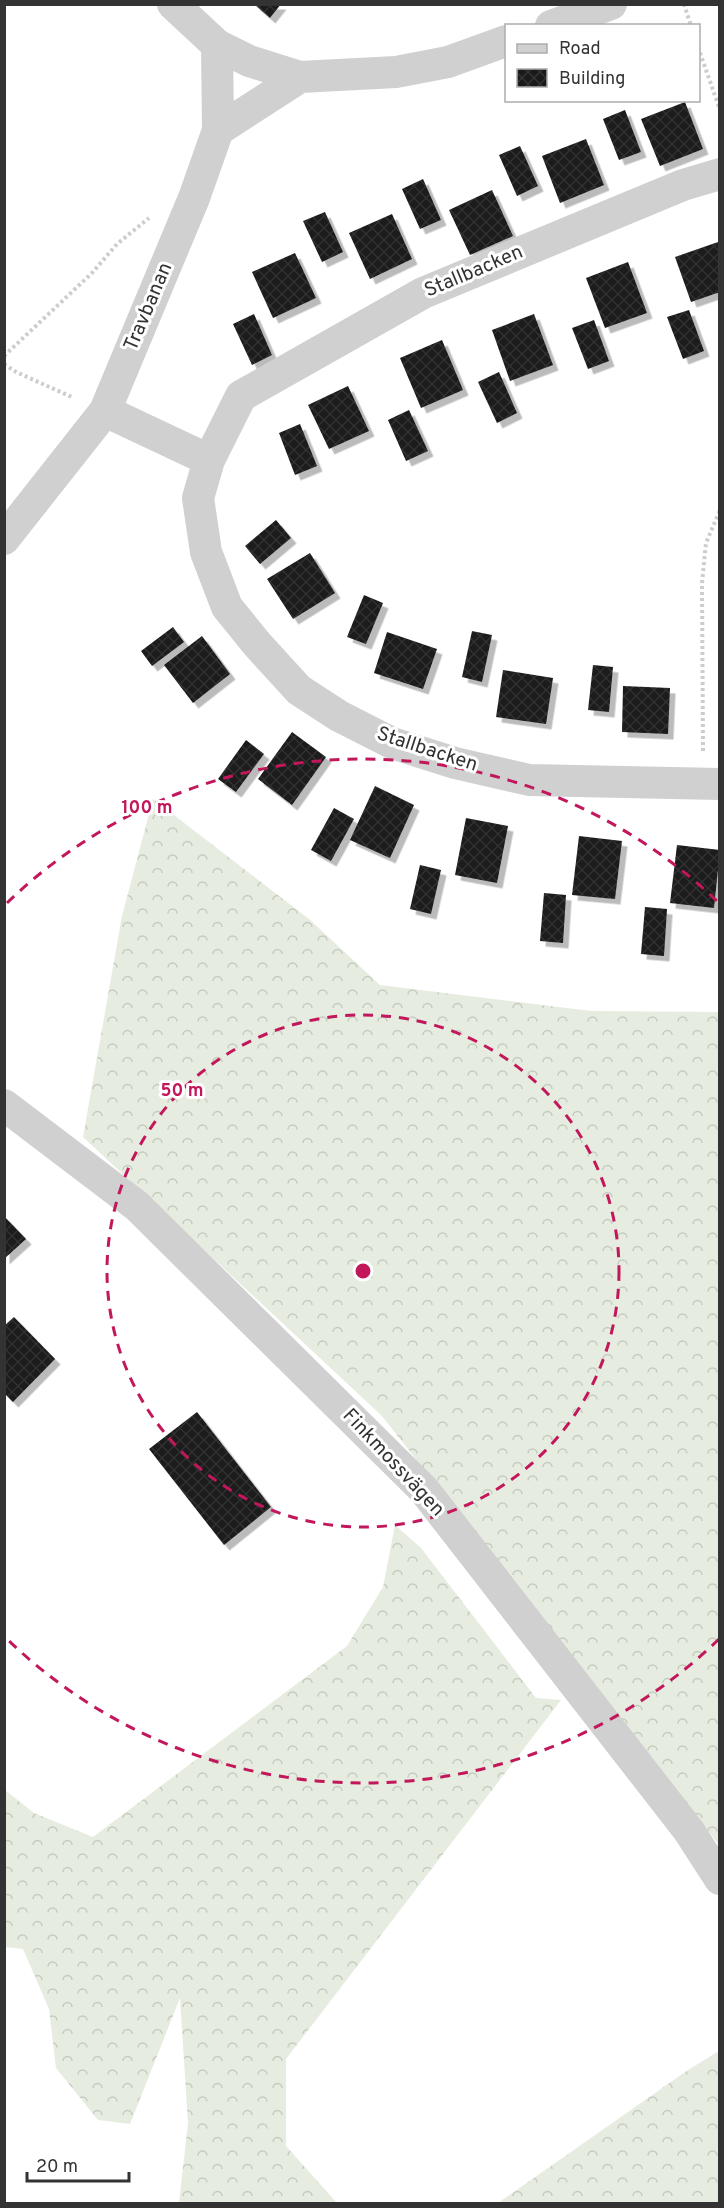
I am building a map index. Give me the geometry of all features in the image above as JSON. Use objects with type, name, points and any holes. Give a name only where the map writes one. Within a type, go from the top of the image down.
[{"type":"street","points":[[173,4],[217,45],[249,61],[300,77],[396,72],[448,62],[505,42]]},
{"type":"street","points":[[556,24],[611,4]]},
{"type":"street","name":"Travbanan","points":[[4,539],[105,411],[194,198],[218,130],[217,45]]},
{"type":"street","points":[[218,130],[300,77]]},
{"type":"street","name":"Stallbacken","points":[[712,785],[529,780],[455,763],[392,743],[339,716],[299,690],[227,607],[206,552],[198,498],[209,460],[241,396],[423,293],[683,185],[720,174]]},
{"type":"street","points":[[105,411],[209,460]]},
{"type":"street","name":"Finkmossvägen","points":[[4,1105],[137,1206],[424,1490],[689,1830],[720,1879]]},
{"type":"path","points":[[684,4],[690,24]]},
{"type":"path","points":[[700,50],[720,110]]},
{"type":"path","points":[[4,357],[92,273],[117,244],[170,202],[194,198]]},
{"type":"path","points":[[4,364],[16,372],[105,411]]},
{"type":"path","points":[[712,785],[702,583],[705,543],[720,510]]},
{"type":"green space","points":[[153,799],[309,919],[380,985],[591,1011],[719,1012],[719,1845],[382,1416],[83,1137],[122,916]]},
{"type":"green space","points":[[395,1525],[421,1548],[536,1698],[561,1700],[286,2059],[286,2146],[337,2203],[179,2203],[188,2123],[180,1998],[130,2124],[98,2120],[56,2068],[49,2009],[23,1949],[5,1947],[5,1790],[34,1813],[93,1837],[347,1646],[383,1587]]},
{"type":"green space","points":[[719,2051],[719,2203],[498,2203],[688,2070]]},
{"type":"building","points":[[254,4],[281,4],[270,18]]},
{"type":"building","points":[[685,102],[703,149],[660,166],[641,119]]},
{"type":"building","points":[[625,110],[641,152],[619,160],[603,119]]},
{"type":"building","points":[[586,139],[604,185],[560,203],[542,156]]},
{"type":"building","points":[[520,146],[538,186],[517,196],[499,155]]},
{"type":"building","points":[[423,179],[441,220],[420,229],[402,189]]},
{"type":"building","points":[[492,190],[513,236],[470,255],[449,210]]},
{"type":"building","points":[[325,212],[343,252],[322,262],[303,221]]},
{"type":"building","points":[[392,214],[412,259],[370,279],[349,233]]},
{"type":"building","points":[[718,242],[720,292],[691,302],[675,257]]},
{"type":"building","points":[[295,253],[316,298],[273,318],[252,272]]},
{"type":"building","points":[[628,262],[647,313],[605,328],[586,278]]},
{"type":"building","points":[[689,310],[704,351],[683,359],[667,317]]},
{"type":"building","points":[[254,314],[272,355],[252,365],[233,324]]},
{"type":"building","points":[[534,314],[553,365],[510,381],[492,330]]},
{"type":"building","points":[[594,320],[609,361],[588,369],[572,328]]},
{"type":"building","points":[[442,340],[463,390],[421,408],[400,358]]},
{"type":"building","points":[[499,372],[517,413],[497,423],[478,382]]},
{"type":"building","points":[[348,386],[369,431],[329,449],[308,405]]},
{"type":"building","points":[[409,410],[428,451],[406,461],[388,420]]},
{"type":"building","points":[[300,424],[317,466],[295,475],[279,433]]},
{"type":"building","points":[[276,520],[291,538],[260,564],[245,546]]},
{"type":"building","points":[[310,553],[335,593],[293,619],[267,579]]},
{"type":"building","points":[[364,595],[383,603],[366,644],[347,637]]},
{"type":"building","points":[[173,627],[184,642],[152,666],[141,651]]},
{"type":"building","points":[[472,631],[492,635],[482,682],[462,677]]},
{"type":"building","points":[[387,632],[437,649],[423,689],[374,673]]},
{"type":"building","points":[[202,636],[230,674],[193,703],[164,665]]},
{"type":"building","points":[[593,665],[613,667],[609,712],[588,710]]},
{"type":"building","points":[[503,670],[553,678],[546,724],[496,717]]},
{"type":"building","points":[[623,686],[670,688],[668,734],[622,732]]},
{"type":"building","points":[[292,732],[326,757],[292,805],[258,779]]},
{"type":"building","points":[[246,740],[264,754],[236,792],[218,779]]},
{"type":"building","points":[[375,786],[414,805],[390,858],[350,840]]},
{"type":"building","points":[[334,808],[354,819],[331,861],[311,850]]},
{"type":"building","points":[[466,818],[508,826],[497,883],[455,875]]},
{"type":"building","points":[[579,836],[622,841],[615,899],[572,895]]},
{"type":"building","points":[[677,845],[720,850],[714,908],[670,903]]},
{"type":"building","points":[[420,865],[441,870],[431,914],[410,909]]},
{"type":"building","points":[[544,893],[566,895],[563,943],[540,941]]},
{"type":"building","points":[[645,907],[667,909],[664,956],[641,954]]},
{"type":"building","points":[[4,1216],[26,1239],[4,1259]]},
{"type":"building","points":[[14,1317],[55,1359],[13,1402],[4,1393],[4,1326]]},
{"type":"building","points":[[197,1412],[271,1507],[224,1545],[149,1449]]}]
